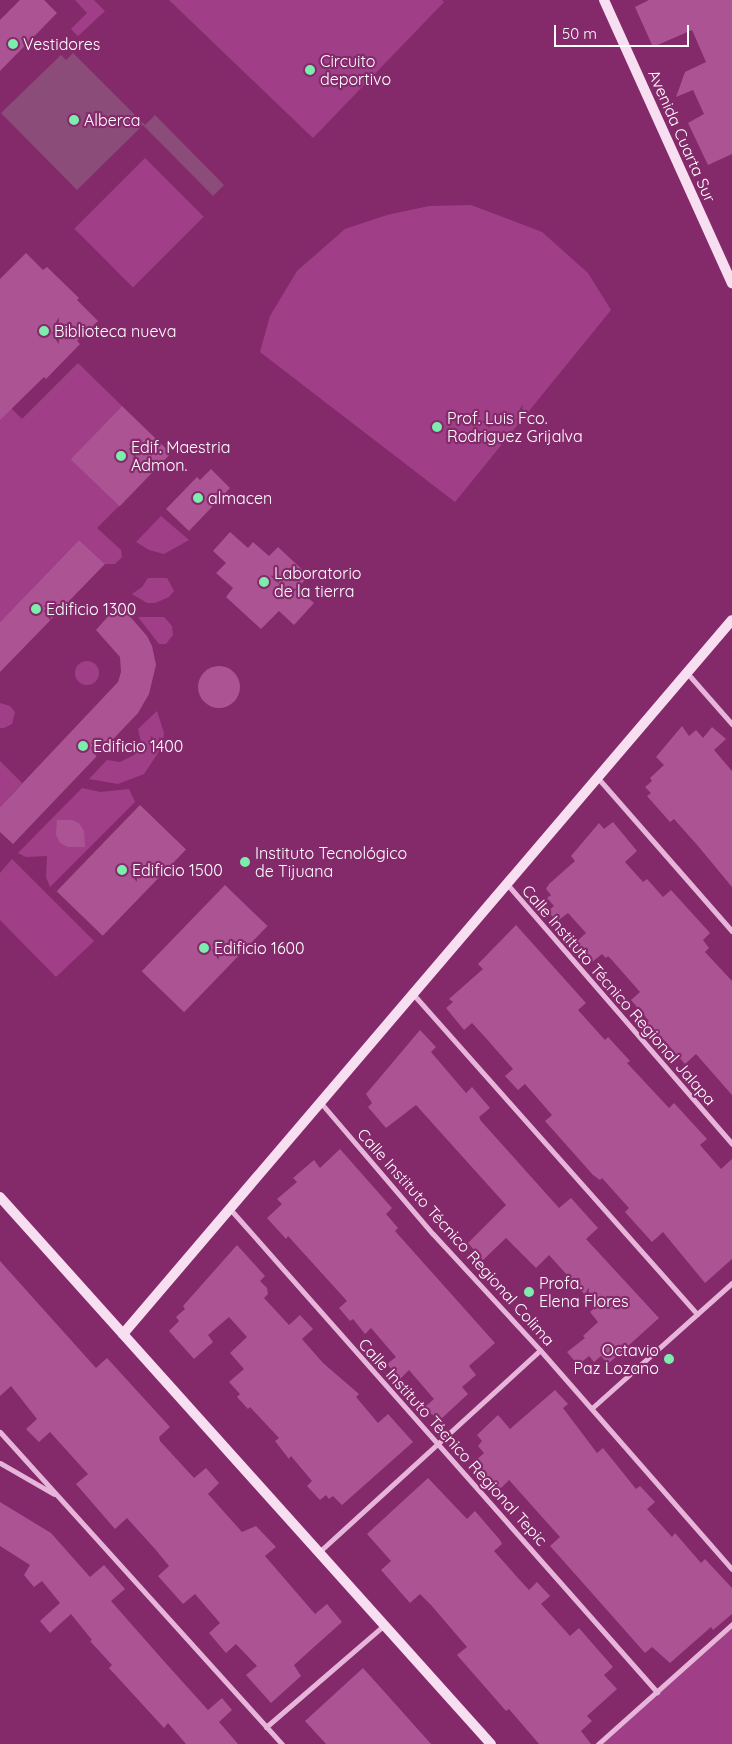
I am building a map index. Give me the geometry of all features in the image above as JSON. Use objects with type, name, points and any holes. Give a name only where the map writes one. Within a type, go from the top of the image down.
[{"type":"street","name":"Avenida Cuarta Sur","points":[[604,0],[732,284]]},
{"type":"street","points":[[123,1334],[597,777],[688,674],[732,620]]},
{"type":"street","points":[[688,674],[732,724]]},
{"type":"street","points":[[597,777],[732,931]]},
{"type":"street","name":"Calle Instituto Técnico Regional Jalapa","points":[[506,884],[732,1144]]},
{"type":"street","points":[[413,994],[697,1314]]},
{"type":"street","name":"Calle Instituto Técnico Regional Colima","points":[[320,1102],[433,1234],[592,1408],[732,1569]]},
{"type":"street","points":[[0,1198],[490,1744]]},
{"type":"street","name":"Calle Instituto Técnico Regional Tepic","points":[[230,1209],[657,1692]]},
{"type":"street","points":[[592,1408],[732,1283]]},
{"type":"street","points":[[319,1552],[540,1350]]},
{"type":"street","points":[[0,1432],[282,1744]]},
{"type":"street","points":[[0,1463],[59,1497]]},
{"type":"street","points":[[598,1744],[732,1624]]},
{"type":"street","points":[[266,1727],[384,1625]]},
{"type":"shaded area","points":[[75,0],[94,0],[105,11],[78,36],[71,29],[87,13]]},
{"type":"shaded area","name":"Circuito deportivo","points":[[169,0],[442,0],[444,2],[313,138]]},
{"type":"shaded area","name":"Alberca","points":[[73,53],[145,125],[155,115],[224,185],[213,196],[143,125],[77,190],[1,113],[61,55],[66,60]]},
{"type":"shaded area","points":[[145,158],[204,217],[133,287],[74,229]]},
{"type":"shaded area","name":"Prof. Luis Fco. Rodriguez Grijalva","points":[[471,205],[542,232],[588,273],[611,310],[455,502],[260,352],[270,316],[297,271],[345,229],[387,215],[429,206]]},
{"type":"shaded area","points":[[78,363],[122,406],[71,459],[119,506],[97,528],[121,550],[122,557],[115,564],[105,564],[79,540],[0,622],[0,397],[22,419]]},
{"type":"shaded area","points":[[161,516],[189,540],[164,554],[149,550],[136,542]]},
{"type":"shaded area","points":[[148,578],[167,578],[174,591],[169,597],[155,603],[147,603],[132,594],[142,587]]},
{"type":"shaded area","points":[[138,617],[164,617],[172,626],[173,635],[166,644],[159,644]]},
{"type":"shaded area","points":[[87,661],[96,664],[99,673],[96,682],[87,685],[78,682],[75,673],[78,664]]},
{"type":"shaded area","points":[[0,703],[10,706],[15,712],[12,724],[4,728],[0,728]]},
{"type":"shaded area","points":[[157,711],[164,733],[162,747],[144,774],[118,784],[89,779],[107,760],[120,762],[134,755],[141,742],[138,729]]},
{"type":"shaded area","points":[[0,761],[22,783],[0,807]]},
{"type":"shaded area","points":[[82,788],[100,792],[129,789],[135,802],[50,887],[46,877],[47,856],[26,857],[18,853]]},
{"type":"shaded area","points":[[12,859],[94,941],[56,977],[0,920],[0,873]]},
{"type":"shaded area","points":[[732,1628],[732,1744],[601,1744]]},
{"type":"building","name":"Vestidores","points":[[20,0],[44,0],[57,13],[0,71],[0,20]]},
{"type":"building","points":[[649,0],[732,0],[732,154],[708,165],[688,123],[704,114],[693,90],[676,97],[685,72],[706,62],[692,30],[653,47],[635,7]]},
{"type":"building","name":"Biblioteca nueva","points":[[26,253],[43,270],[47,267],[79,298],[77,300],[98,321],[77,341],[80,344],[46,379],[44,377],[0,420],[0,279]]},
{"type":"building","name":"Edif. Maestria Admon.","points":[[122,406],[171,453],[120,506],[71,459]]},
{"type":"building","name":"almacen","points":[[211,469],[230,488],[189,531],[166,509],[197,477],[200,480]]},
{"type":"building","name":"Laboratorio de la tierra","points":[[230,532],[248,548],[253,542],[269,556],[278,547],[309,576],[297,588],[314,603],[294,625],[279,611],[261,629],[226,597],[233,588],[216,573],[226,563],[213,551]]},
{"type":"building","name":"Edificio 1300","points":[[79,540],[105,564],[0,672],[0,622]]},
{"type":"building","name":"Edificio 1400","points":[[119,604],[147,636],[152,646],[156,665],[149,694],[138,713],[13,844],[0,832],[0,807],[118,682],[121,672],[120,657],[96,630]]},
{"type":"building","points":[[223,666],[231,669],[237,675],[240,687],[237,699],[231,705],[215,708],[207,705],[201,699],[198,683],[201,675],[207,669]]},
{"type":"building","points":[[682,726],[689,736],[696,730],[703,738],[712,727],[726,739],[714,750],[732,771],[732,887],[674,819],[670,822],[647,796],[651,793],[645,787],[652,781],[650,778],[664,765],[656,757]]},
{"type":"building","name":"Edificio 1500","points":[[140,805],[186,849],[103,936],[57,891]]},
{"type":"building","points":[[57,820],[72,820],[79,823],[84,831],[85,847],[68,847],[60,843],[56,835]]},
{"type":"building","points":[[613,822],[637,851],[625,862],[643,882],[647,879],[663,897],[671,890],[710,933],[703,940],[709,948],[705,952],[732,981],[732,1095],[696,1054],[685,1064],[657,1032],[655,1033],[646,1023],[649,1021],[631,1000],[640,992],[611,959],[608,956],[606,958],[602,954],[592,962],[575,943],[586,933],[568,913],[556,922],[547,912],[554,906],[547,898],[551,895],[546,889],[549,884],[575,861],[571,856],[599,823],[604,829]]},
{"type":"building","name":"Edificio 1600","points":[[225,885],[267,926],[184,1012],[142,971]]},
{"type":"building","points":[[516,925],[586,1003],[578,1010],[605,1040],[608,1037],[630,1061],[627,1063],[669,1108],[674,1103],[707,1139],[700,1145],[721,1169],[732,1159],[732,1259],[705,1283],[663,1232],[652,1242],[625,1212],[629,1208],[602,1178],[600,1180],[593,1175],[545,1121],[552,1115],[525,1084],[518,1090],[505,1076],[513,1069],[484,1036],[472,1023],[464,1030],[446,1008],[453,1002],[449,999],[483,969],[478,964]]},
{"type":"building","points":[[420,1030],[436,1047],[431,1052],[466,1093],[472,1087],[490,1108],[479,1117],[481,1121],[559,1208],[571,1198],[598,1228],[586,1239],[659,1318],[608,1364],[601,1356],[594,1362],[589,1356],[578,1365],[567,1352],[585,1338],[583,1336],[598,1322],[590,1312],[596,1307],[549,1255],[536,1268],[506,1238],[483,1260],[468,1243],[506,1205],[416,1105],[386,1128],[368,1107],[372,1103],[366,1094]]},
{"type":"building","points":[[340,1149],[392,1208],[386,1214],[398,1228],[395,1231],[495,1343],[469,1366],[476,1375],[462,1387],[468,1394],[441,1419],[431,1414],[425,1407],[434,1399],[409,1370],[400,1379],[387,1364],[396,1357],[371,1328],[365,1334],[353,1319],[350,1321],[339,1308],[347,1301],[288,1236],[286,1239],[267,1218],[282,1204],[277,1199],[297,1182],[293,1178],[314,1160],[320,1168]]},
{"type":"building","points":[[237,1245],[265,1276],[260,1281],[267,1288],[268,1294],[264,1298],[289,1325],[300,1315],[313,1329],[302,1339],[323,1363],[359,1394],[356,1397],[378,1423],[388,1414],[413,1442],[342,1505],[333,1496],[329,1499],[326,1495],[320,1500],[307,1486],[312,1481],[291,1456],[289,1459],[275,1441],[279,1438],[250,1407],[248,1409],[237,1397],[240,1394],[229,1382],[244,1369],[230,1353],[247,1337],[229,1317],[208,1335],[213,1342],[194,1359],[169,1331],[179,1321],[176,1317],[185,1309],[183,1306]]},
{"type":"building","points":[[0,1261],[96,1368],[107,1358],[170,1427],[159,1437],[160,1441],[194,1478],[206,1468],[219,1483],[208,1494],[242,1532],[256,1526],[276,1547],[265,1556],[315,1614],[327,1604],[342,1622],[294,1665],[301,1676],[271,1703],[246,1675],[257,1666],[236,1644],[226,1653],[209,1633],[220,1623],[195,1594],[183,1604],[158,1576],[169,1566],[155,1549],[127,1518],[115,1529],[76,1484],[88,1474],[50,1432],[39,1442],[26,1429],[37,1419],[11,1386],[0,1396]]},
{"type":"building","points":[[555,1390],[568,1404],[563,1408],[597,1453],[603,1448],[636,1489],[640,1486],[655,1502],[647,1509],[672,1537],[675,1533],[701,1563],[705,1559],[732,1588],[732,1614],[713,1630],[711,1627],[670,1663],[652,1647],[645,1653],[550,1546],[560,1537],[509,1480],[500,1489],[474,1462],[484,1453],[478,1446],[482,1441],[477,1435],[498,1415],[510,1429]]},
{"type":"building","points":[[428,1478],[467,1519],[475,1511],[502,1544],[494,1551],[529,1590],[537,1582],[550,1596],[541,1604],[570,1636],[579,1628],[613,1667],[604,1675],[617,1689],[587,1716],[592,1721],[581,1731],[591,1744],[539,1744],[509,1709],[506,1711],[457,1655],[467,1647],[431,1605],[420,1594],[410,1603],[381,1570],[391,1561],[367,1534]]},
{"type":"building","points":[[0,1502],[51,1533],[90,1577],[104,1565],[125,1589],[111,1601],[208,1710],[222,1698],[232,1710],[219,1722],[238,1744],[186,1744],[168,1723],[164,1728],[109,1668],[112,1665],[90,1641],[92,1640],[71,1614],[50,1633],[40,1621],[60,1603],[42,1581],[34,1587],[24,1575],[30,1565],[0,1546]]},
{"type":"building","points":[[363,1668],[431,1744],[326,1744],[305,1721]]},
{"type":"place","name":"Vestidores","points":[[13,44]]},
{"type":"place","name":"Circuito deportivo","points":[[310,70]]},
{"type":"place","name":"Alberca","points":[[74,120]]},
{"type":"place","name":"Biblioteca nueva","points":[[44,331]]},
{"type":"place","name":"Prof. Luis Fco. Rodriguez Grijalva","points":[[437,427]]},
{"type":"place","name":"Edif. Maestria Admon.","points":[[121,456]]},
{"type":"place","name":"almacen","points":[[198,498]]},
{"type":"place","name":"Laboratorio de la tierra","points":[[264,582]]},
{"type":"place","name":"Edificio 1300","points":[[36,609]]},
{"type":"place","name":"Edificio 1400","points":[[83,746]]},
{"type":"place","name":"Instituto Tecnológico de Tijuana","points":[[245,862]]},
{"type":"place","name":"Edificio 1500","points":[[122,870]]},
{"type":"place","name":"Edificio 1600","points":[[204,948]]},
{"type":"place","name":"Profa. Elena Flores","points":[[529,1292]]},
{"type":"place","name":"Octavio Paz Lozano","points":[[669,1359]]}]
